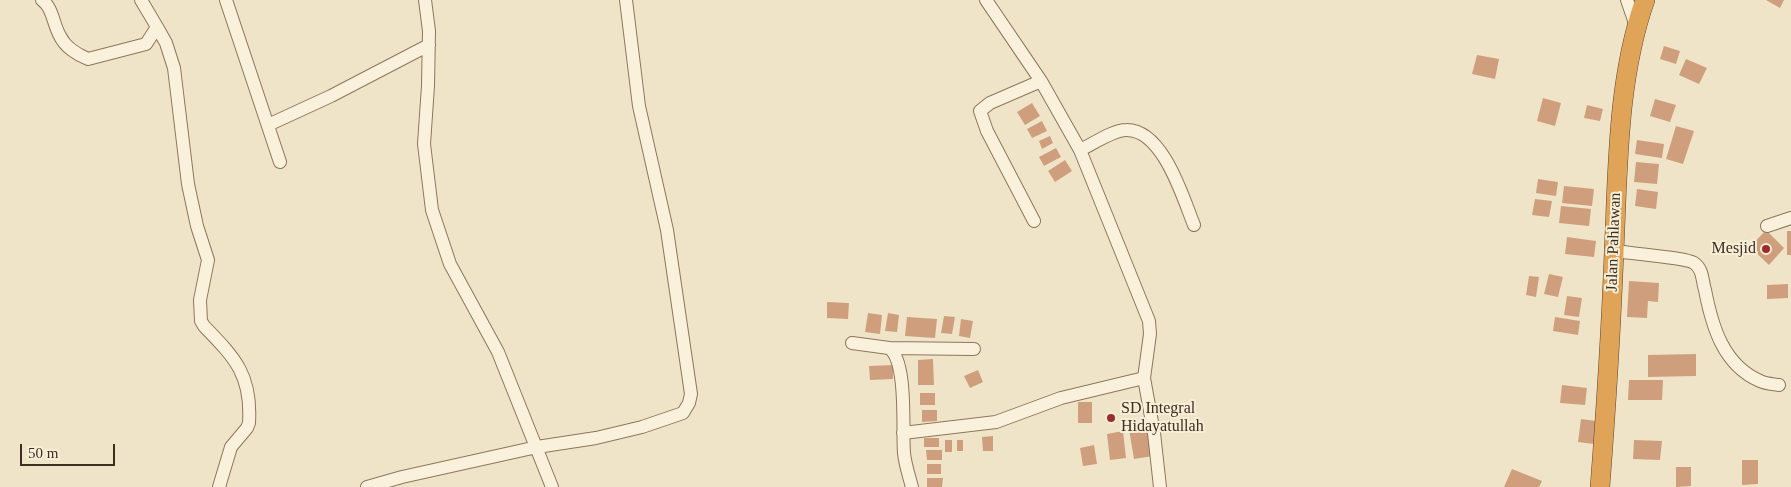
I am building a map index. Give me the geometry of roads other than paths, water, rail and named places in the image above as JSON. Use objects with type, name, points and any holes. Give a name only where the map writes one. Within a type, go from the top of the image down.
[{"type":"highway","name":"Jalan Pahlawan","points":[[1600,487],[1618,156],[1630,54],[1636,26],[1645,0]]},
{"type":"street","points":[[42,0],[48,5],[63,42],[79,56],[88,59],[146,44],[157,27]]},
{"type":"street","points":[[141,0],[166,43],[174,68],[188,184],[197,226],[208,260],[200,300],[201,321],[236,361],[247,389],[249,423],[231,447],[219,487]]},
{"type":"street","points":[[226,0],[280,162]]},
{"type":"street","points":[[425,0],[429,45],[424,144],[432,210],[450,264],[498,352],[552,487]]},
{"type":"street","points":[[366,487],[402,476],[537,446],[596,438],[642,427],[683,412],[688,407],[691,394],[667,230],[639,106],[626,0]]},
{"type":"street","points":[[986,0],[1041,81],[1080,150],[1149,321],[1150,334],[1144,378],[1154,433],[1160,487]]},
{"type":"street","points":[[1627,0],[1636,26]]},
{"type":"street","points":[[268,125],[331,96],[429,45]]},
{"type":"street","points":[[1034,221],[987,130],[980,111],[990,103],[1041,81]]},
{"type":"street","points":[[1080,150],[1116,132],[1127,130],[1146,138],[1156,145],[1170,167],[1194,225]]},
{"type":"street","points":[[1767,226],[1791,218]]},
{"type":"street","points":[[1614,251],[1692,261],[1701,270],[1710,315],[1718,339],[1731,359],[1744,371],[1761,382],[1779,385]]},
{"type":"street","points":[[852,343],[889,348],[974,349]]},
{"type":"street","points":[[889,348],[893,351],[902,378],[904,455],[912,487]]},
{"type":"street","points":[[903,433],[996,422],[1062,398],[1144,378]]},
{"type":"place","name":"Mesjid","points":[[1766,249]]},
{"type":"place","name":"SD Integral Hidayatullah","points":[[1111,418]]}]
